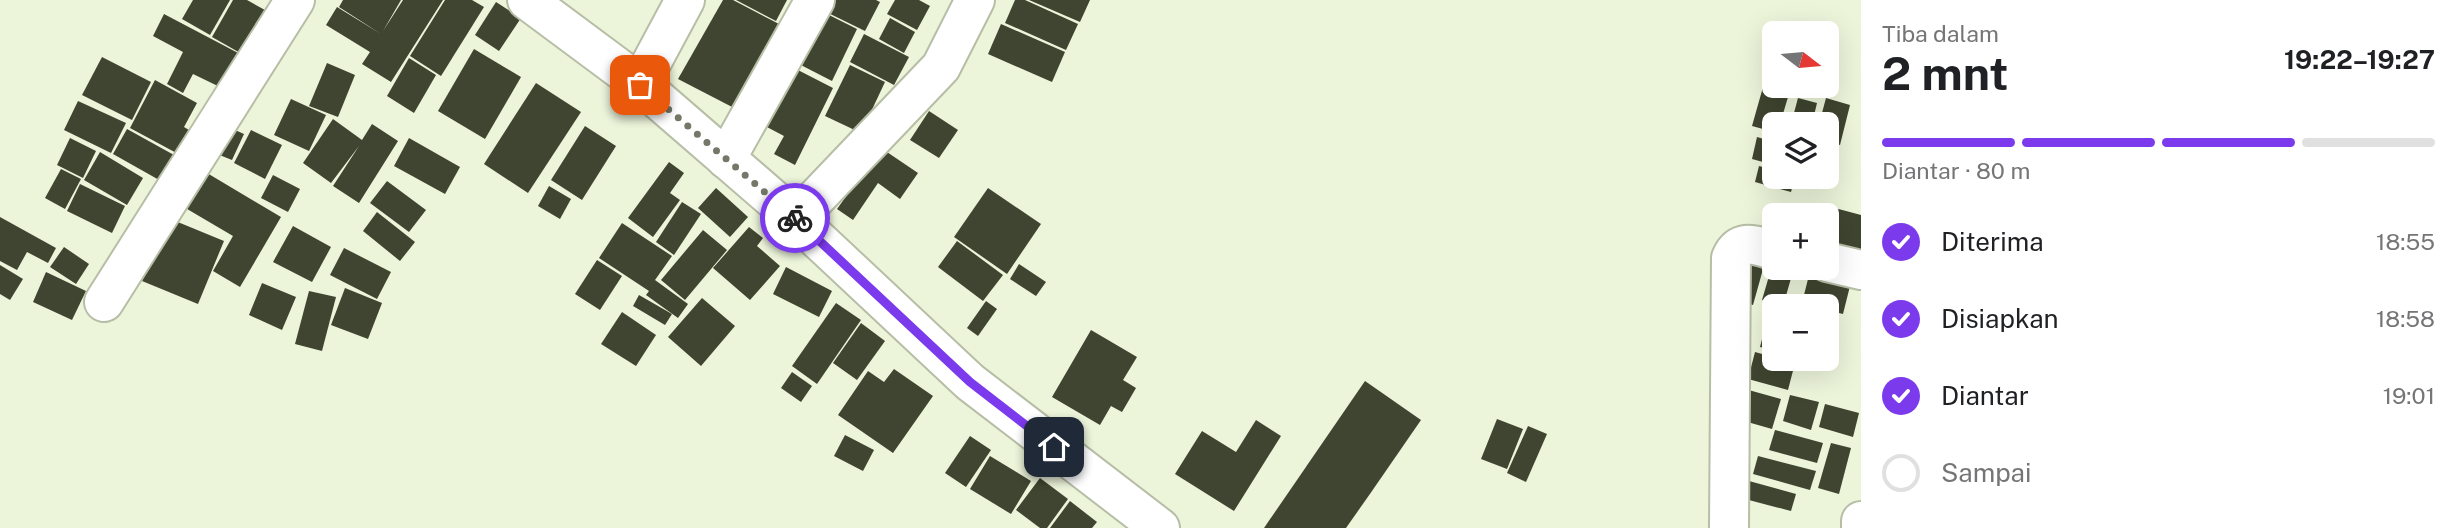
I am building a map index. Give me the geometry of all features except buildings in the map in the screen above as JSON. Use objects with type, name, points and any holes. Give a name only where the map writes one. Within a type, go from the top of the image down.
[{"type":"street","points":[[104,302],[295,0]]},
{"type":"street","points":[[527,0],[640,85],[796,219],[970,382],[1160,528]]},
{"type":"street","points":[[640,85],[685,0]]},
{"type":"street","points":[[726,159],[815,0]]},
{"type":"street","points":[[796,219],[941,66],[975,0]]},
{"type":"street","points":[[1729,528],[1731,258],[1734,251],[1745,243],[1762,247]]},
{"type":"street","points":[[1839,265],[1861,270]]},
{"type":"street","points":[[1861,521],[1861,528]]},
{"type":"way so far","points":[[640,85],[795,218]]},
{"type":"route","points":[[795,218],[970,382],[1054,447]]}]
